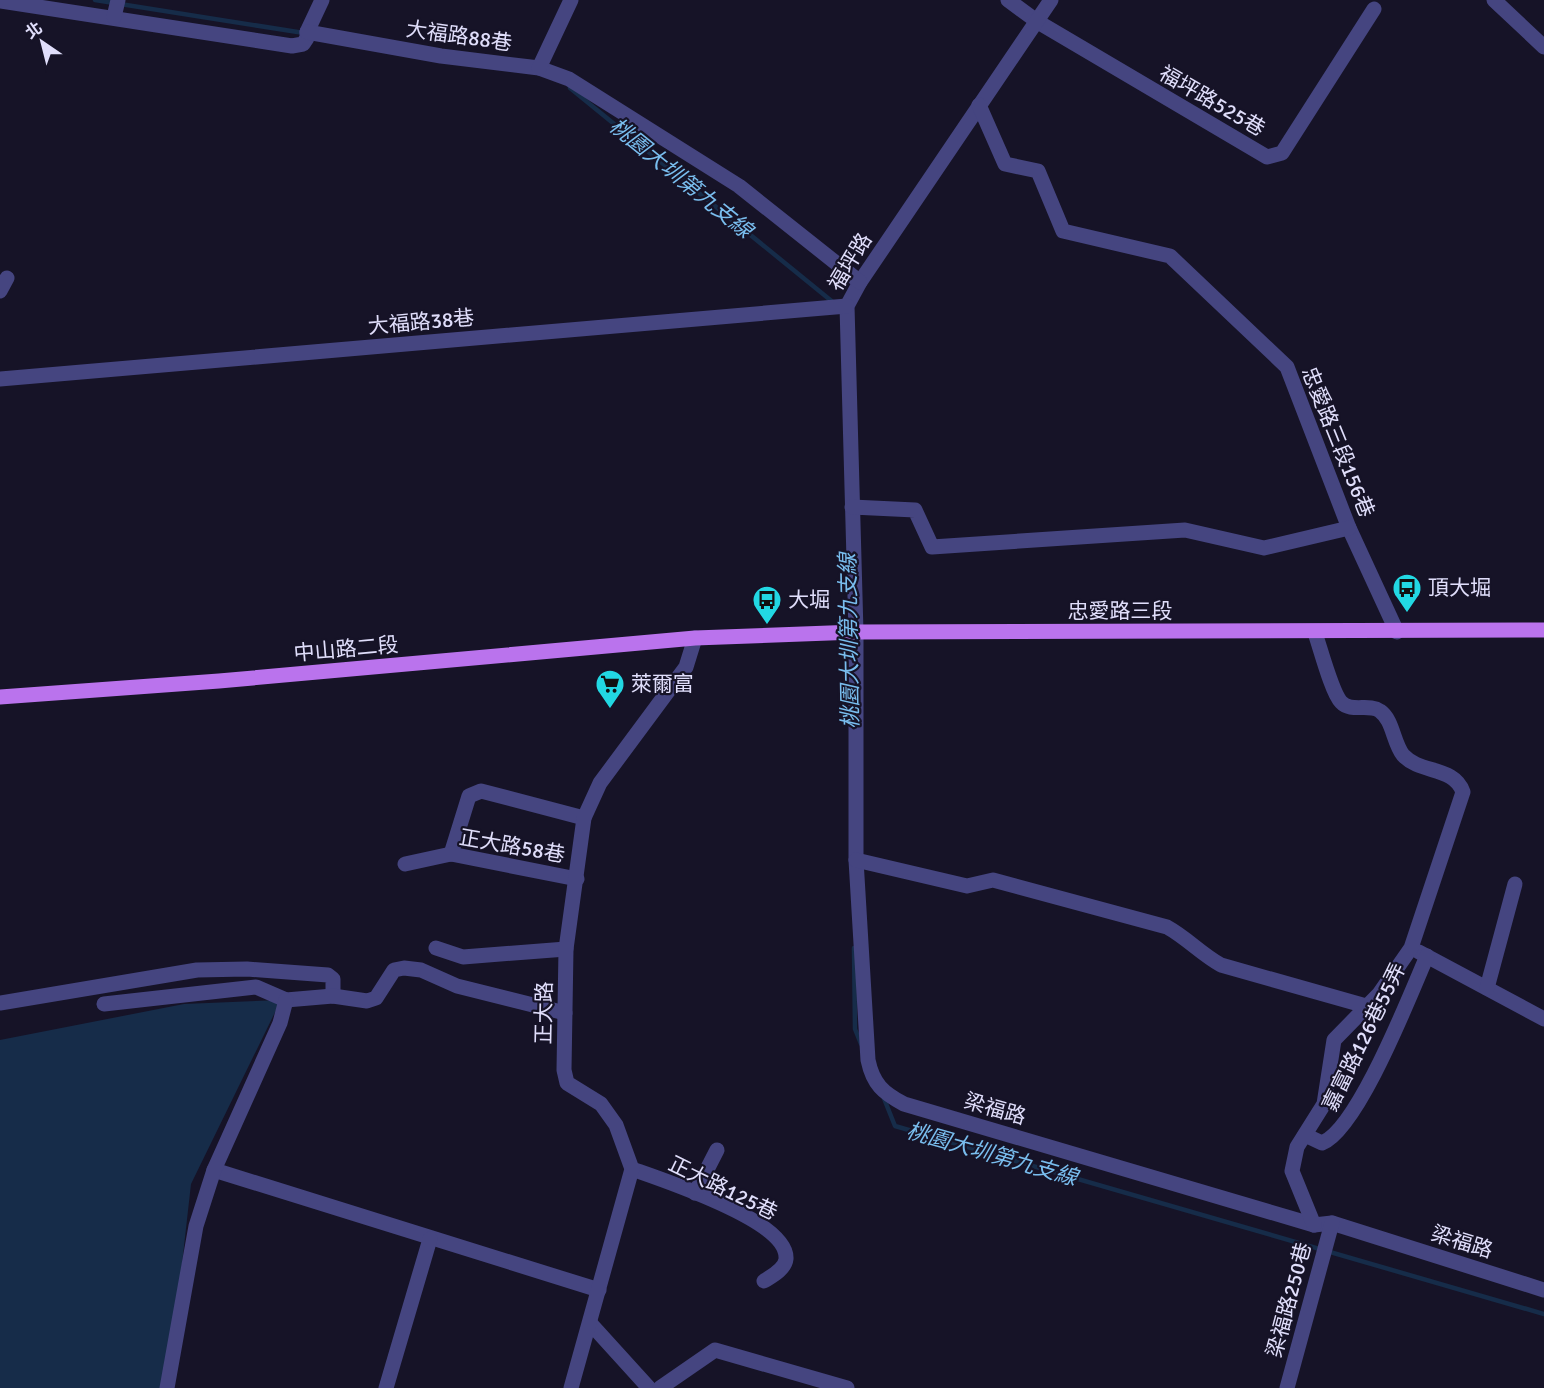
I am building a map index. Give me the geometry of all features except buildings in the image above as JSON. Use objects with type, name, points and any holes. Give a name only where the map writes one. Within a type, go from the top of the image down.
[{"type":"main road","name":"忠愛路三段","points":[[695,638],[851,632],[1315,633],[1544,630]]},
{"type":"main road","name":"中山路二段","points":[[0,697],[219,681],[695,638]]},
{"type":"street","points":[[114,17],[118,0]]},
{"type":"street","points":[[0,1],[56,5],[114,17],[292,46],[303,44],[307,38],[307,32],[322,0]]},
{"type":"street","points":[[539,68],[571,0]]},
{"type":"street","name":"福坪路525巷","points":[[1008,0],[1038,22],[1267,157],[1282,153],[1374,9]]},
{"type":"street","name":"福坪路","points":[[851,632],[852,507],[847,306],[860,282],[1051,0]]},
{"type":"street","points":[[1494,0],[1544,47]]},
{"type":"street","name":"大福路88巷","points":[[307,32],[441,56],[539,68],[569,79],[739,186],[860,282]]},
{"type":"street","name":"忠愛路三段156巷","points":[[979,105],[1005,164],[1038,171],[1063,231],[1170,256],[1287,367],[1349,528],[1397,632]]},
{"type":"street","name":"大福路38巷","points":[[0,379],[847,306]]},
{"type":"street","points":[[852,507],[915,510],[932,547],[1185,530],[1264,548],[1349,528]]},
{"type":"street","name":"梁福路","points":[[851,632],[856,860],[868,1060],[872,1078],[883,1092],[904,1104],[1314,1225],[1332,1223],[1544,1290]]},
{"type":"street","points":[[1314,1225],[1292,1171],[1297,1147],[1324,1104],[1334,1040],[1379,994],[1411,948],[1463,792],[1460,783],[1449,775],[1412,762],[1406,757],[1395,745],[1387,717],[1379,710],[1349,707],[1338,699],[1315,633]]},
{"type":"street","name":"正大路","points":[[632,1169],[616,1125],[601,1104],[567,1083],[564,1070],[566,949],[584,818],[600,783],[686,667],[695,638]]},
{"type":"street","points":[[451,854],[469,796],[481,791],[584,818]]},
{"type":"street","name":"正大路58巷","points":[[405,864],[451,854],[577,879]]},
{"type":"street","points":[[856,860],[967,886],[993,880],[1167,927],[1180,934],[1203,956],[1221,965],[1366,1006]]},
{"type":"street","points":[[1487,988],[1515,884]]},
{"type":"street","points":[[436,948],[463,957],[566,949]]},
{"type":"street","points":[[1411,948],[1544,1019]]},
{"type":"street","name":"嘉富路126巷55弄","points":[[1305,1136],[1322,1143],[1344,1126],[1388,1045],[1428,956]]},
{"type":"street","points":[[104,1004],[256,987],[286,1000],[333,996],[367,1001],[376,998],[394,970],[404,968],[421,970],[457,986],[566,1013]]},
{"type":"street","points":[[0,1003],[197,970],[237,969],[328,975],[333,979],[333,996]]},
{"type":"street","points":[[167,1388],[196,1226],[214,1170],[280,1023],[286,1000]]},
{"type":"street","points":[[695,1193],[717,1149]]},
{"type":"street","points":[[571,1388],[632,1169]]},
{"type":"street","name":"正大路125巷","points":[[632,1169],[695,1193],[766,1227],[782,1242],[786,1258],[782,1268],[764,1281]]},
{"type":"street","points":[[214,1170],[599,1290]]},
{"type":"street","name":"梁福路250巷","points":[[1287,1388],[1332,1223]]},
{"type":"street","points":[[386,1388],[430,1239]]},
{"type":"street","points":[[590,1323],[649,1388]]},
{"type":"street","points":[[660,1388],[715,1350],[847,1388]]},
{"type":"water","points":[[281,1000],[191,1184],[168,1388],[0,1388],[0,1040],[184,1004]]},
{"type":"waterway","name":"桃園大圳第九支線","points":[[95,0],[304,33]]},
{"type":"waterway","name":"桃園大圳第九支線","points":[[570,88],[834,303]]},
{"type":"waterway","name":"桃園大圳第九支線","points":[[854,948],[855,1029],[861,1044]]},
{"type":"waterway","name":"桃園大圳第九支線","points":[[883,1096],[895,1126],[1544,1314]]},
{"type":"place","name":"頂大堀","points":[[1407,614]]},
{"type":"place","name":"大堀","points":[[767,626]]},
{"type":"place","name":"萊爾富","points":[[610,710]]}]
